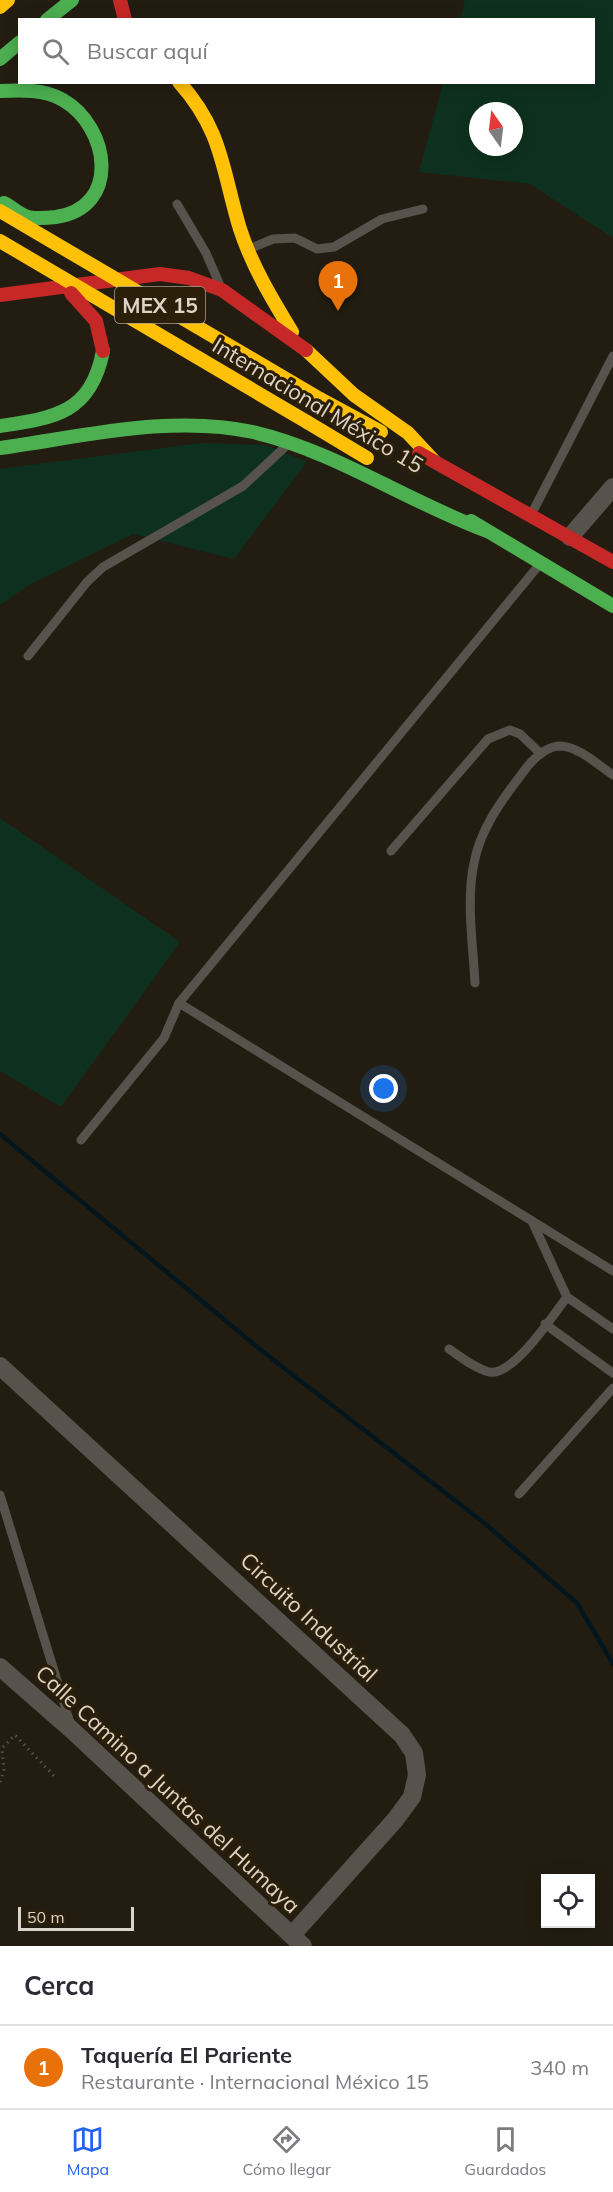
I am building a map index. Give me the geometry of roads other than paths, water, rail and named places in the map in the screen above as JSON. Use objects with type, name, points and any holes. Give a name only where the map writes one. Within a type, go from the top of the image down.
[{"type":"main road","points":[[0,7],[8,0]]},
{"type":"main road","points":[[48,18],[57,0]]},
{"type":"main road","points":[[49,18],[72,0]]},
{"type":"main road","points":[[120,0],[124,18]]},
{"type":"main road","points":[[0,58],[18,44]]},
{"type":"main road","points":[[180,84],[206,112],[221,148],[247,249],[271,298],[298,342]]},
{"type":"main road","points":[[0,91],[23,90],[62,99],[78,110],[102,147],[103,166],[93,197],[80,211],[59,219],[30,217],[0,200]]},
{"type":"main road","name":"Internacional México 15","points":[[0,212],[320,399],[613,562]]},
{"type":"main road","name":"Internacional México 15","points":[[0,241],[613,606]]},
{"type":"main road","points":[[0,426],[39,421],[65,412],[80,402],[97,379],[103,351],[96,321],[88,309],[71,294],[45,278],[26,256]]},
{"type":"main road","points":[[0,295],[160,274],[189,279],[222,290],[298,342],[354,395],[408,433],[434,461]]},
{"type":"main road","points":[[0,448],[184,426],[217,426],[253,432],[330,458],[459,522],[488,531]]},
{"type":"street","points":[[570,537],[613,487]]},
{"type":"street","name":"Circuito Industrial","points":[[0,1366],[402,1735],[414,1753],[417,1774],[412,1797],[298,1940]]},
{"type":"street","name":"Calle Camino a Juntas del Humaya","points":[[0,1667],[73,1731],[298,1940]]},
{"type":"lane","points":[[177,204],[206,253],[222,290]]},
{"type":"lane","points":[[247,249],[273,239],[295,238],[317,249],[334,247],[382,219],[423,209]]},
{"type":"lane","points":[[531,515],[613,356]]},
{"type":"lane","points":[[28,656],[87,582],[103,567],[243,486],[289,443]]},
{"type":"lane","points":[[81,1140],[164,1038],[179,1004],[540,563]]},
{"type":"lane","points":[[391,851],[488,739],[510,730],[520,734],[541,754]]},
{"type":"lane","points":[[475,983],[473,864],[483,833],[504,797],[530,762],[541,754],[560,746],[572,748],[613,775]]},
{"type":"lane","points":[[179,1004],[613,1270]]},
{"type":"lane","points":[[532,1221],[567,1297],[613,1329]]},
{"type":"lane","points":[[449,1348],[475,1366],[491,1372],[500,1371],[518,1358],[567,1297]]},
{"type":"lane","points":[[545,1324],[613,1373]]},
{"type":"lane","points":[[519,1494],[613,1388]]},
{"type":"lane","points":[[0,1495],[73,1731]]},
{"type":"waterway","points":[[0,1134],[262,1351],[483,1522],[577,1603],[613,1664]]},
{"type":"place","name":"Taquería El Pariente","points":[[338,311]]}]
